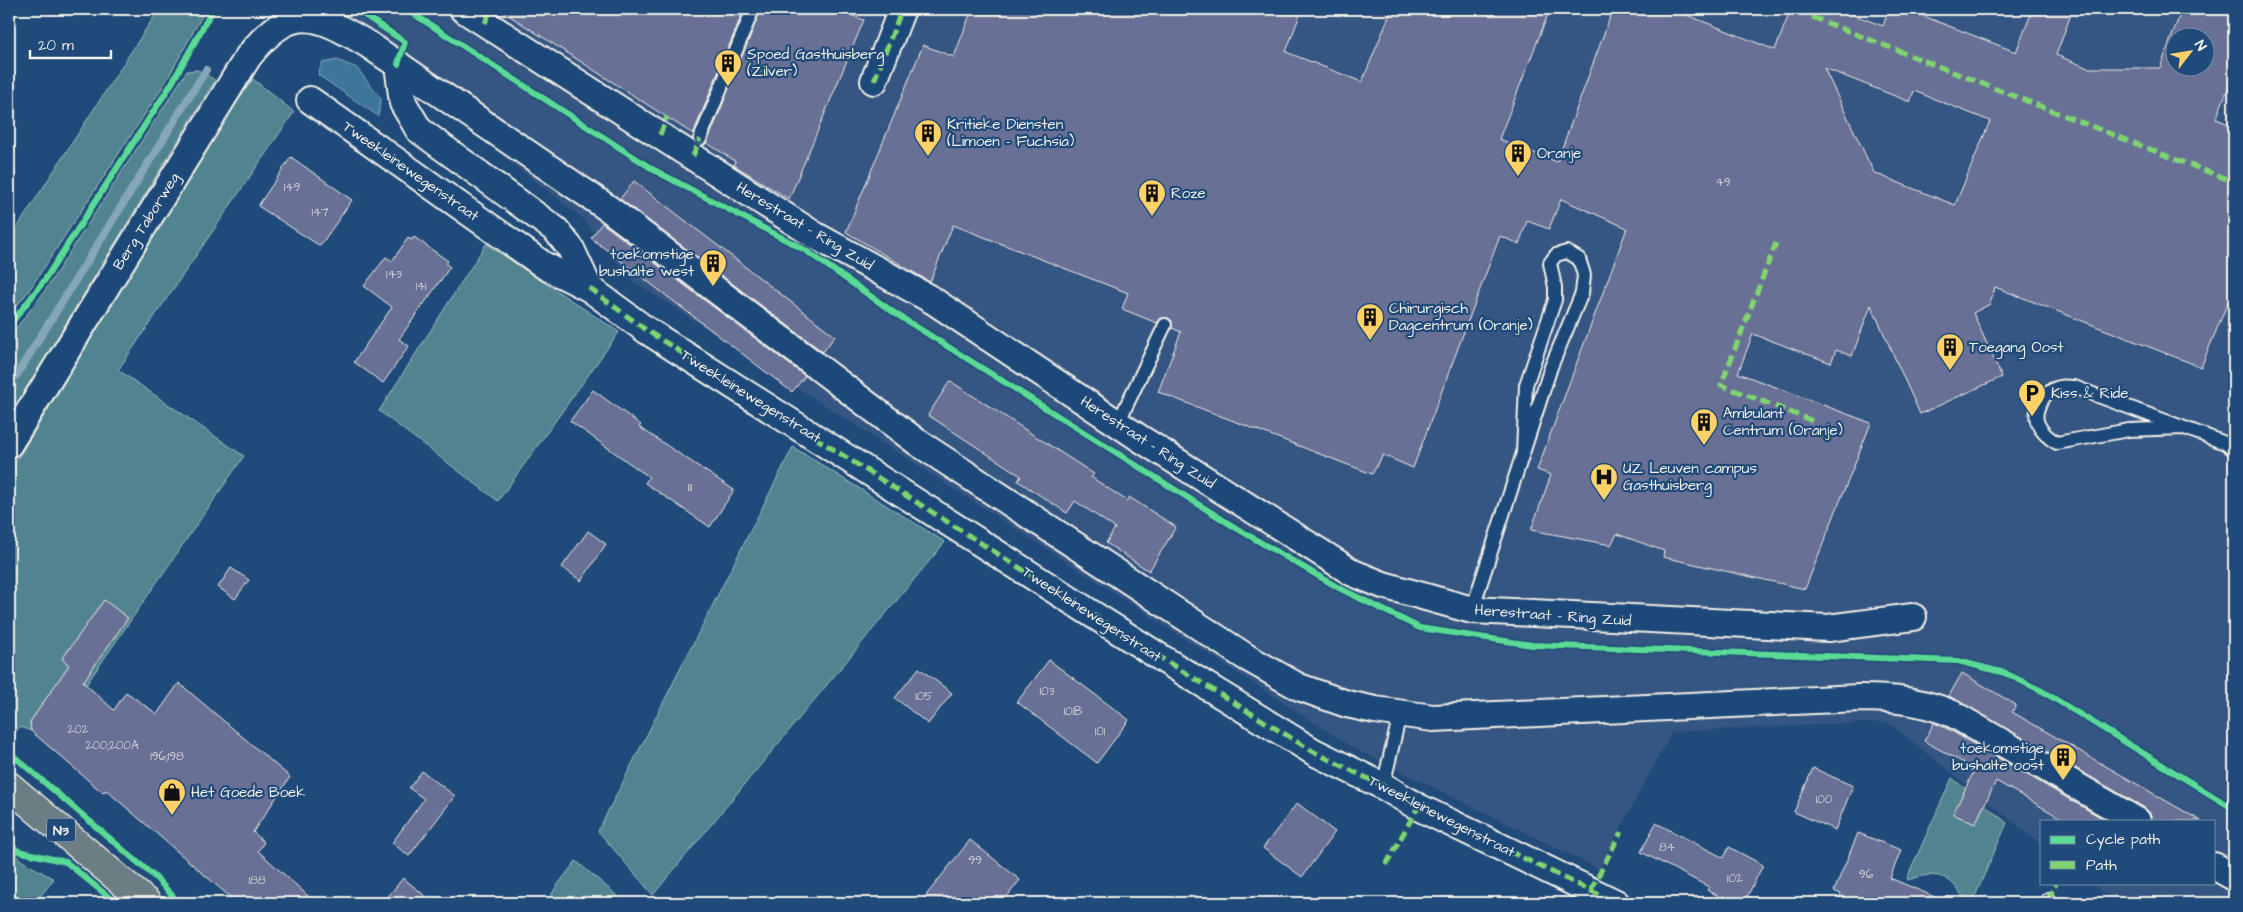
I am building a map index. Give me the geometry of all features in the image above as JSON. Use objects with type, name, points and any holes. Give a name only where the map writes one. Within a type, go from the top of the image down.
[{"type":"main road","name":"N3","points":[[9,786],[147,903]]},
{"type":"street","name":"Herestraat - Ring Zuid","points":[[463,9],[488,16],[697,147],[816,236],[932,300],[1118,424],[1353,573],[1383,585],[1472,610],[1828,628],[1912,617]]},
{"type":"street","points":[[874,81],[901,9]]},
{"type":"street","points":[[302,14],[329,22],[398,64],[609,209],[917,442],[1192,622],[1276,675],[1299,687],[1347,704],[1400,714],[1465,718],[1850,698],[1901,699],[1936,706],[1953,714],[2135,820]]},
{"type":"street","name":"Berg Taborweg","points":[[9,444],[248,57],[273,29],[302,14]]},
{"type":"street","name":"Tweekleinewegenstraat","points":[[398,64],[404,103],[419,130],[556,230],[571,249],[589,288]]},
{"type":"street","name":"Tweekleinewegenstraat","points":[[310,100],[545,266],[589,288],[646,330],[1166,661],[1314,752],[1384,786],[1418,807],[1616,903]]},
{"type":"street","points":[[2216,867],[2234,877]]},
{"type":"lane","points":[[697,147],[753,9]]},
{"type":"lane","points":[[1472,610],[1500,532],[1523,452],[1552,367],[1582,293],[1584,275],[1579,259],[1567,252],[1556,255],[1550,263],[1555,287],[1555,300],[1526,385],[1523,452]]},
{"type":"lane","points":[[1118,424],[1165,325]]},
{"type":"lane","points":[[2184,428],[2129,430],[2057,444],[2048,438],[2037,423],[2038,408],[2046,394],[2058,387],[2074,387],[2225,443],[2234,450]]},
{"type":"lane","points":[[1384,786],[1400,714]]},
{"type":"shaded area","name":"UZ Leuven campus Gasthuisberg","points":[[325,9],[2234,9],[2234,903],[2116,903],[2092,884],[2216,884],[2216,820],[2040,820],[2040,843],[1887,722],[1672,732],[1599,869],[1353,748],[633,281],[581,217],[323,16]]},
{"type":"shaded area","points":[[337,60],[357,68],[381,99],[378,116],[318,75],[322,63]]},
{"type":"green space","points":[[159,9],[206,9],[164,85],[28,292],[9,315],[9,240]]},
{"type":"green space","points":[[198,70],[215,80],[19,400],[9,409],[9,337],[42,295],[187,71]]},
{"type":"green space","points":[[253,79],[294,112],[118,370],[244,456],[86,685],[61,678],[30,722],[31,731],[20,727],[9,739],[9,507],[12,500],[9,498],[15,463],[238,100]]},
{"type":"green space","points":[[486,244],[619,332],[498,501],[379,411]]},
{"type":"green space","points":[[793,447],[945,542],[653,895],[598,831]]},
{"type":"green space","points":[[1952,778],[2007,823],[1972,903],[1963,897],[1953,884],[1943,877],[1931,875],[1908,880],[1907,878]]},
{"type":"green space","points":[[9,849],[22,861],[54,879],[35,903],[9,903]]},
{"type":"green space","points":[[576,861],[626,903],[547,903],[556,887]]},
{"type":"building","points":[[499,9],[744,9],[693,134]]},
{"type":"building","points":[[761,9],[835,9],[864,20],[789,199],[734,165],[735,161],[707,143]]},
{"type":"building","points":[[972,9],[1302,9],[1286,52],[1362,82],[1392,9],[1550,9],[1499,139],[1557,162],[1613,9],[1672,9],[1775,50],[1791,9],[1838,9],[1883,26],[1889,9],[1905,9],[2016,52],[2033,9],[2073,9],[2056,55],[2088,68],[2160,68],[2166,52],[2166,78],[2216,78],[2216,28],[2175,28],[2182,9],[2234,9],[2234,73],[2216,119],[2234,126],[2234,288],[2201,367],[1995,287],[1990,304],[1973,313],[2002,377],[1920,414],[1871,305],[1852,356],[1836,350],[1831,363],[1753,334],[1738,373],[1871,423],[1805,589],[1663,557],[1664,551],[1617,534],[1611,545],[1531,530],[1551,475],[1537,470],[1627,228],[1561,199],[1549,229],[1527,221],[1519,244],[1500,236],[1413,468],[1383,455],[1372,474],[1158,392],[1181,332],[1172,328],[1172,321],[1168,318],[1161,318],[1157,323],[1122,309],[1128,293],[953,225],[930,282],[846,232],[923,45],[954,57]],"holes":[[[1824,68],[1910,102],[1914,91],[1990,121],[1955,205],[1874,173]]]},
{"type":"building","points":[[291,157],[352,200],[320,246],[258,206]]},
{"type":"building","points":[[634,181],[835,336],[823,352],[620,199]]},
{"type":"building","points":[[602,223],[805,376],[792,392],[591,238]]},
{"type":"building","points":[[414,237],[448,261],[446,264],[450,267],[399,339],[409,346],[383,383],[354,362],[392,307],[364,286],[386,257],[392,261],[408,238],[412,240]]},
{"type":"building","points":[[950,381],[1094,474],[1091,477],[1127,501],[1129,497],[1176,527],[1149,571],[1106,543],[1115,528],[1075,501],[1067,513],[1018,481],[1021,476],[928,415]]},
{"type":"building","points":[[593,390],[641,425],[639,427],[734,490],[710,527],[645,483],[649,477],[570,421]]},
{"type":"building","points":[[588,531],[606,544],[581,581],[562,567]]},
{"type":"building","points":[[231,568],[249,580],[235,599],[218,587]]},
{"type":"building","points":[[104,600],[128,618],[83,682],[114,710],[126,692],[157,714],[179,683],[290,777],[253,832],[264,842],[258,851],[316,903],[237,903],[106,790],[103,793],[31,731],[30,722],[69,665],[62,659]]},
{"type":"building","points":[[1049,660],[1129,720],[1097,763],[1017,702]]},
{"type":"building","points":[[919,668],[952,693],[928,724],[895,698]]},
{"type":"building","points":[[1962,673],[2016,705],[2012,712],[2199,820],[2152,820],[2150,813],[2145,808],[1949,696]]},
{"type":"building","points":[[1934,723],[1946,728],[2105,820],[2064,820],[1996,781],[1975,824],[1953,814],[1975,769],[1924,741]]},
{"type":"building","points":[[1813,768],[1853,786],[1835,830],[1794,812]]},
{"type":"building","points":[[422,771],[455,796],[409,856],[392,843],[424,799],[409,788]]},
{"type":"building","points":[[1297,803],[1335,832],[1302,877],[1263,848]]},
{"type":"building","points":[[1656,823],[1724,858],[1729,847],[1763,865],[1744,903],[1732,903],[1707,890],[1709,887],[1641,852]]},
{"type":"building","points":[[1858,833],[1901,850],[1890,878],[1949,903],[1837,903],[1841,894],[1834,891]]},
{"type":"building","points":[[970,840],[1020,880],[1002,903],[920,903]]},
{"type":"building","points":[[403,878],[434,903],[383,903]]},
{"type":"waterway","points":[[16,376],[206,70]]},
{"type":"marked path","points":[[485,23],[491,9]]},
{"type":"marked path","points":[[874,81],[902,9]]},
{"type":"marked path","points":[[1812,17],[2234,182]]},
{"type":"marked path","points":[[660,135],[667,117]]},
{"type":"marked path","points":[[693,156],[700,139]]},
{"type":"marked path","points":[[1776,243],[1721,385],[1813,421]]},
{"type":"marked path","points":[[589,288],[646,330],[1166,661],[1314,752],[1383,786],[1418,807],[1616,903]]},
{"type":"marked path","points":[[1386,865],[1418,807]]},
{"type":"marked path","points":[[1591,890],[1621,832]]},
{"type":"marked path","points":[[2048,899],[2056,884]]},
{"type":"cycle path","points":[[9,326],[44,281],[172,83],[213,9]]},
{"type":"cycle path","points":[[355,9],[405,42],[398,64]]},
{"type":"cycle path","points":[[406,9],[654,170],[805,250],[896,314],[1236,528],[1339,588],[1420,628],[1532,645],[1958,661],[2005,673],[2042,691],[2234,809]]},
{"type":"cycle path","points":[[9,752],[156,878],[179,903]]},
{"type":"cycle path","points":[[9,843],[18,851],[66,862],[116,903]]},
{"type":"place","name":"Spoed Gasthuisberg (Zilver)","points":[[728,87]]},
{"type":"place","name":"Kritieke Diensten (Limoen - Fuchsia)","points":[[928,157]]},
{"type":"place","name":"Oranje","points":[[1518,177]]},
{"type":"place","name":"Roze","points":[[1152,217]]},
{"type":"place","name":"toekomstige bushalte west","points":[[713,287]]},
{"type":"place","name":"Chirurgisch Dagcentrum (Oranje)","points":[[1370,341]]},
{"type":"place","name":"Toegang Oost","points":[[1950,371]]},
{"type":"place","name":"Kiss & Ride","points":[[2032,417]]},
{"type":"place","name":"Ambulant Centrum (Oranje)","points":[[1704,446]]},
{"type":"place","name":"UZ Leuven campus Gasthuisberg","points":[[1604,501]]},
{"type":"place","name":"toekomstige bushalte oost","points":[[2063,781]]},
{"type":"place","name":"Het Goede Boek","points":[[172,816]]}]
